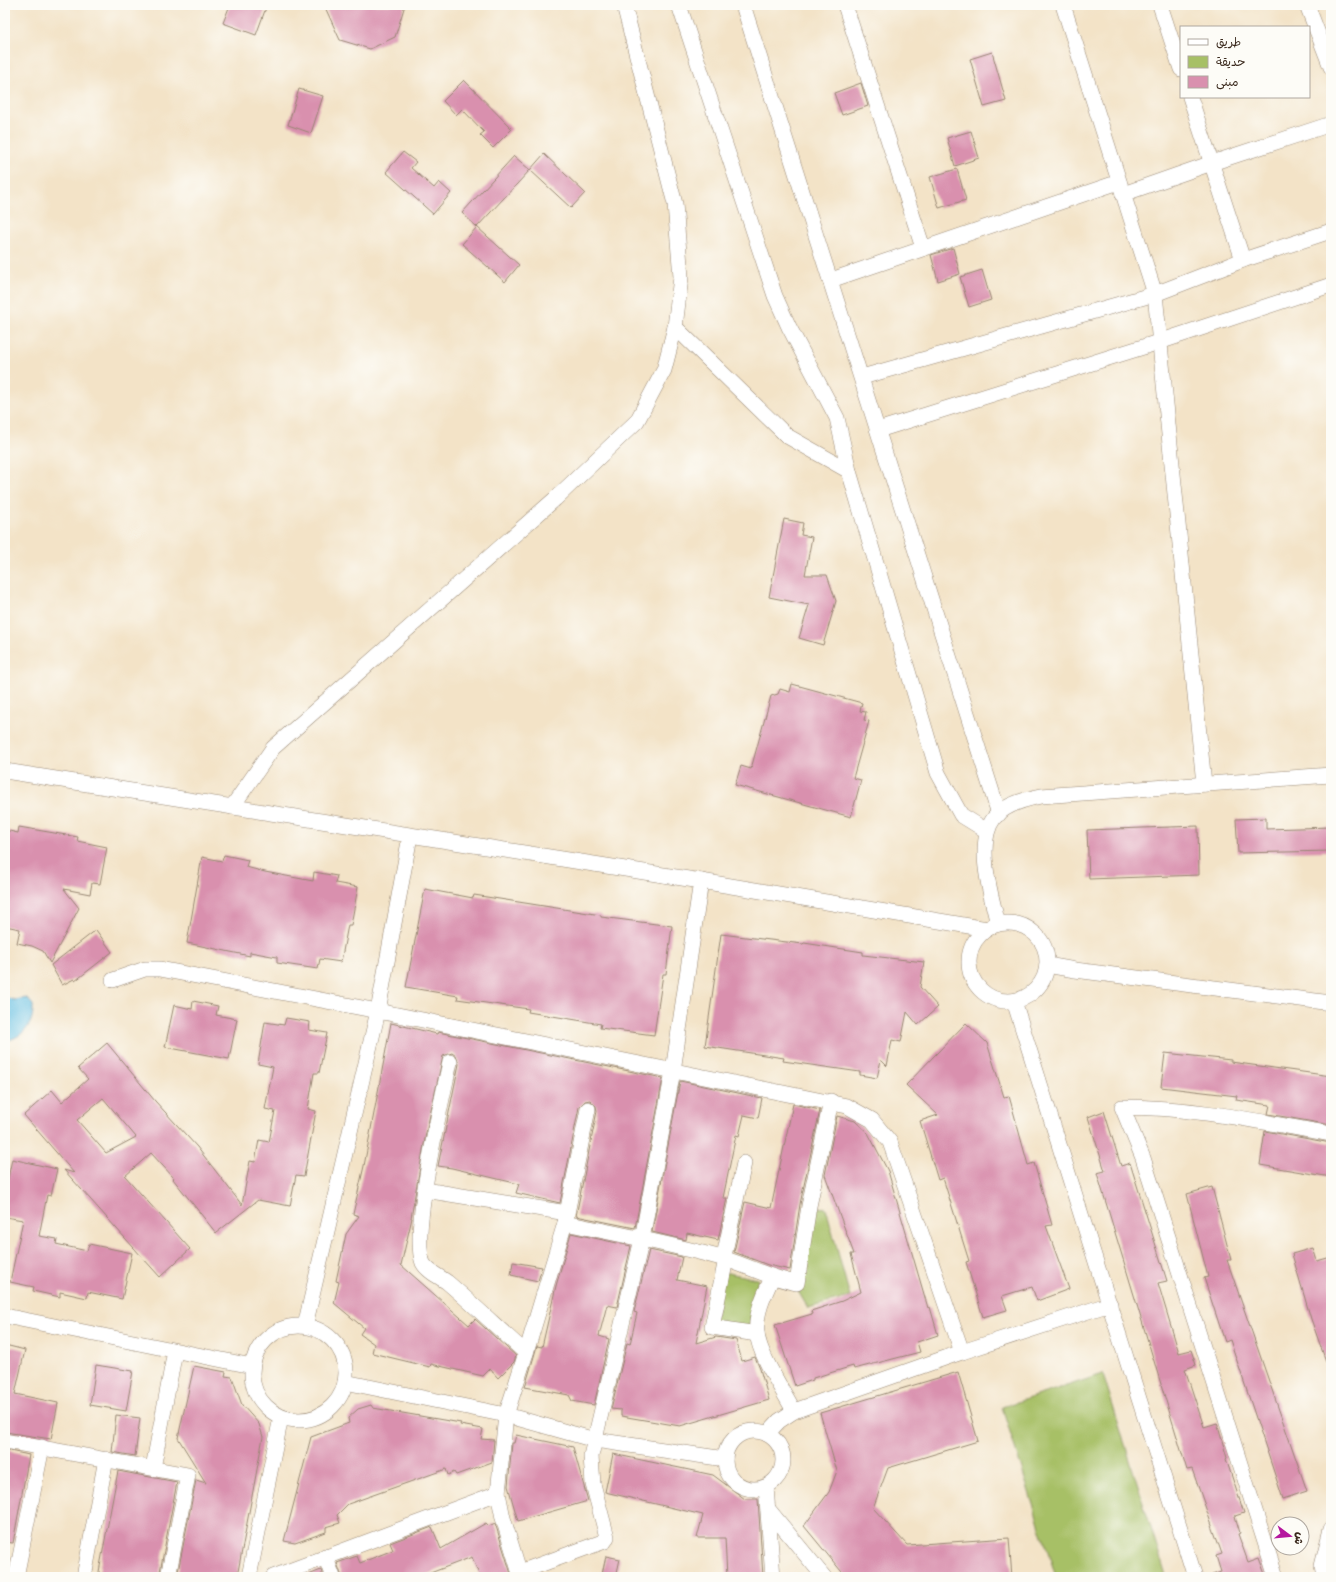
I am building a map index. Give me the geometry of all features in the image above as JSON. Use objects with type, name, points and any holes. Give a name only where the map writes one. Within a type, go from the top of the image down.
[{"type":"street","points":[[232,807],[273,748],[555,499],[637,421],[664,370],[675,327],[681,277],[675,204],[624,5]]},
{"type":"street","points":[[679,5],[775,296],[789,327],[837,418],[849,471],[938,773],[961,815],[987,831]]},
{"type":"street","points":[[743,5],[862,377],[926,587],[999,814]]},
{"type":"street","points":[[845,5],[923,248]]},
{"type":"street","points":[[1062,5],[1155,294],[1204,784]]},
{"type":"street","points":[[1160,5],[1180,65]]},
{"type":"street","points":[[1307,5],[1310,26],[1331,67]]},
{"type":"street","points":[[1190,98],[1243,260]]},
{"type":"street","points":[[831,280],[923,248],[1121,188],[1212,163],[1331,124]]},
{"type":"street","points":[[862,377],[1155,294],[1243,260],[1331,231]]},
{"type":"street","points":[[878,430],[1159,342],[1331,284]]},
{"type":"street","points":[[675,327],[786,436],[849,471]]},
{"type":"street","points":[[5,771],[410,836],[992,926],[1008,923],[1019,924],[1029,928],[1037,935],[1043,944],[1047,964],[1045,975],[1034,992],[1014,1002],[1004,1002],[988,996],[976,986],[971,977],[968,966],[971,950],[978,936],[992,926]]},
{"type":"street","points":[[992,926],[986,872],[987,831],[994,817],[1025,800],[1041,796],[1331,775]]},
{"type":"street","points":[[305,1326],[378,1011],[410,836]]},
{"type":"street","points":[[588,1109],[566,1218],[506,1415],[498,1493],[503,1518],[521,1575],[606,1539],[607,1534],[591,1468],[595,1440],[642,1239],[673,1071],[701,881]]},
{"type":"street","points":[[1047,964],[1074,970],[1331,1004]]},
{"type":"street","points":[[112,980],[145,969],[160,969],[831,1101],[847,1106],[872,1120],[879,1126],[890,1142],[962,1352]]},
{"type":"street","points":[[1014,1002],[1195,1577]]},
{"type":"street","points":[[450,1062],[425,1190],[420,1254],[424,1265],[447,1282],[526,1353]]},
{"type":"street","points":[[425,1190],[566,1218],[642,1239],[726,1259],[772,1278],[796,1283],[799,1280],[810,1206],[831,1101]]},
{"type":"street","points":[[1276,1577],[1143,1158],[1122,1107],[1157,1107],[1188,1110],[1331,1134]]},
{"type":"street","points":[[744,1163],[724,1256],[726,1259],[712,1326],[757,1334]]},
{"type":"street","points":[[772,1278],[759,1313],[757,1334],[764,1353],[794,1411]]},
{"type":"street","points":[[767,1434],[779,1421],[794,1411],[962,1352],[1110,1304]]},
{"type":"street","points":[[5,1316],[252,1366]]},
{"type":"street","points":[[305,1326],[323,1333],[337,1345],[345,1363],[345,1382],[336,1402],[324,1413],[313,1418],[300,1421],[281,1417],[266,1408],[258,1396],[252,1380],[252,1366],[258,1350],[271,1335],[286,1328],[305,1326]]},
{"type":"street","points":[[153,1468],[175,1351]]},
{"type":"street","points":[[345,1382],[506,1415],[595,1440],[725,1459]]},
{"type":"street","points":[[249,1577],[281,1417]]},
{"type":"street","points":[[753,1431],[767,1434],[778,1443],[782,1452],[783,1461],[780,1474],[766,1487],[751,1489],[738,1484],[728,1473],[725,1459],[729,1446],[739,1435],[753,1431]]},
{"type":"street","points":[[5,1441],[188,1475],[168,1577]]},
{"type":"street","points":[[16,1577],[42,1447]]},
{"type":"street","points":[[84,1577],[106,1459]]},
{"type":"street","points":[[766,1487],[773,1577]]},
{"type":"street","points":[[273,1577],[325,1556],[498,1493]]},
{"type":"street","points":[[768,1508],[824,1577]]},
{"type":"street","points":[[1324,1577],[1322,1565],[1331,1529]]},
{"type":"street","points":[[325,1556],[333,1577]]},
{"type":"green space","points":[[809,1206],[826,1208],[850,1297],[808,1308],[799,1293]]},
{"type":"green space","points":[[723,1272],[758,1279],[749,1329],[714,1323]]},
{"type":"green space","points":[[1103,1374],[1166,1576],[1163,1577],[1056,1577],[1002,1407]]},
{"type":"water","points":[[5,997],[14,1000],[27,998],[33,1005],[32,1018],[27,1029],[18,1036],[6,1041]]},
{"type":"building","points":[[230,5],[267,5],[256,35],[223,23]]},
{"type":"building","points":[[324,5],[405,5],[395,37],[370,49],[340,40]]},
{"type":"building","points":[[992,52],[1006,101],[984,107],[970,59]]},
{"type":"building","points":[[464,80],[512,129],[493,148],[480,135],[484,132],[462,109],[456,115],[443,101]]},
{"type":"building","points":[[861,83],[868,106],[842,115],[834,93]]},
{"type":"building","points":[[299,89],[323,96],[311,133],[288,125]]},
{"type":"building","points":[[971,131],[979,158],[955,166],[947,138]]},
{"type":"building","points":[[403,152],[416,162],[411,168],[434,188],[439,182],[451,193],[433,214],[386,172]]},
{"type":"building","points":[[544,154],[585,193],[571,208],[530,170]]},
{"type":"building","points":[[514,156],[530,170],[477,227],[462,213]]},
{"type":"building","points":[[957,169],[966,200],[939,208],[930,177]]},
{"type":"building","points":[[477,227],[519,265],[505,282],[462,244]]},
{"type":"building","points":[[953,248],[960,274],[938,281],[931,255]]},
{"type":"building","points":[[982,270],[991,300],[969,307],[960,277]]},
{"type":"building","points":[[784,519],[803,523],[801,535],[812,537],[805,575],[827,575],[836,601],[823,645],[799,638],[809,605],[769,597]]},
{"type":"building","points":[[792,684],[862,703],[860,711],[866,712],[864,720],[869,721],[853,778],[861,780],[851,817],[735,785],[741,766],[751,769],[771,696],[778,694],[780,689],[790,692]]},
{"type":"building","points":[[1266,818],[1266,829],[1331,827],[1331,851],[1238,853],[1236,819]]},
{"type":"building","points":[[1198,826],[1199,875],[1089,879],[1087,830]]},
{"type":"building","points":[[19,827],[78,837],[77,841],[107,847],[100,884],[92,883],[90,894],[64,889],[79,908],[50,963],[43,951],[32,946],[17,943],[20,929],[5,926],[5,830],[18,833]]},
{"type":"building","points":[[224,855],[248,860],[246,867],[265,872],[313,881],[314,872],[337,876],[335,883],[358,887],[351,925],[348,925],[341,962],[320,959],[318,969],[277,963],[277,957],[250,952],[250,956],[187,943],[202,857],[222,861]]},
{"type":"building","points":[[425,889],[473,898],[474,895],[601,915],[601,917],[672,926],[666,974],[663,974],[654,1035],[600,1028],[601,1024],[528,1012],[529,1009],[457,999],[458,996],[406,987]]},
{"type":"building","points":[[96,930],[112,952],[75,981],[74,979],[62,985],[51,965]]},
{"type":"building","points":[[721,934],[804,943],[863,952],[863,955],[924,962],[920,987],[938,1007],[918,1025],[907,1012],[901,1042],[892,1040],[887,1066],[881,1060],[877,1078],[860,1075],[860,1072],[783,1061],[784,1058],[705,1046]]},
{"type":"building","points":[[193,1001],[218,1006],[216,1015],[237,1019],[229,1059],[165,1047],[174,1005],[192,1009]]},
{"type":"building","points":[[286,1018],[310,1022],[309,1030],[327,1033],[319,1073],[314,1073],[308,1109],[316,1111],[304,1176],[296,1175],[290,1206],[258,1200],[216,1233],[173,1179],[174,1178],[151,1153],[125,1176],[190,1249],[160,1277],[64,1170],[74,1173],[24,1115],[52,1090],[62,1102],[88,1079],[78,1068],[107,1043],[155,1101],[197,1147],[242,1205],[250,1161],[255,1162],[259,1140],[269,1142],[275,1111],[265,1109],[273,1067],[258,1064],[265,1022],[284,1025]],"holes":[[[103,1098],[136,1137],[106,1153],[77,1120]]]},
{"type":"building","points":[[391,1023],[437,1034],[438,1032],[663,1078],[635,1228],[576,1216],[597,1111],[596,1106],[590,1100],[585,1101],[579,1107],[560,1203],[516,1193],[519,1184],[438,1166],[459,1064],[456,1056],[452,1053],[443,1056],[426,1133],[412,1218],[401,1265],[469,1325],[475,1319],[516,1356],[514,1362],[498,1378],[490,1369],[483,1376],[431,1364],[430,1367],[372,1353],[374,1344],[360,1334],[364,1328],[334,1303],[339,1282],[336,1281],[346,1234],[359,1216],[353,1214],[364,1166]]},
{"type":"building","points":[[966,1023],[987,1043],[1004,1097],[1009,1096],[1028,1165],[1034,1163],[1052,1225],[1046,1226],[1069,1289],[1037,1301],[1032,1287],[1002,1296],[1007,1310],[983,1317],[966,1262],[969,1261],[943,1178],[938,1180],[920,1121],[938,1115],[906,1085]]},
{"type":"building","points":[[1165,1053],[1231,1060],[1231,1062],[1331,1076],[1331,1125],[1268,1114],[1270,1105],[1236,1100],[1237,1096],[1161,1087]]},
{"type":"building","points":[[680,1081],[762,1098],[758,1118],[744,1115],[739,1136],[736,1135],[723,1198],[727,1198],[718,1240],[687,1233],[686,1240],[652,1232]]},
{"type":"building","points":[[793,1104],[820,1110],[800,1204],[790,1270],[768,1265],[734,1252],[745,1202],[771,1208]]},
{"type":"building","points":[[1104,1111],[1121,1166],[1130,1163],[1167,1281],[1158,1283],[1179,1353],[1191,1350],[1196,1365],[1185,1369],[1204,1427],[1217,1423],[1227,1458],[1226,1459],[1244,1513],[1235,1516],[1240,1533],[1238,1534],[1248,1562],[1259,1558],[1266,1577],[1212,1577],[1212,1575],[1221,1572],[1216,1556],[1222,1554],[1192,1469],[1187,1470],[1097,1173],[1105,1171],[1088,1117]]},
{"type":"building","points":[[837,1116],[855,1121],[868,1133],[888,1171],[928,1308],[930,1307],[938,1335],[917,1342],[920,1352],[854,1369],[853,1366],[813,1378],[813,1380],[795,1386],[775,1325],[812,1314],[811,1311],[842,1301],[861,1292],[851,1254],[854,1254],[825,1175]]},
{"type":"building","points":[[1265,1131],[1331,1143],[1331,1177],[1260,1165]]},
{"type":"building","points":[[12,1159],[57,1169],[51,1196],[47,1195],[39,1236],[57,1239],[56,1244],[87,1251],[89,1244],[132,1253],[122,1299],[88,1292],[87,1298],[60,1292],[60,1297],[33,1291],[34,1287],[10,1282],[23,1220],[5,1217],[5,1193]]},
{"type":"building","points":[[1212,1187],[1231,1260],[1227,1260],[1307,1491],[1283,1499],[1230,1340],[1225,1342],[1204,1278],[1208,1277],[1187,1194]]},
{"type":"building","points":[[571,1233],[631,1246],[617,1307],[607,1305],[599,1336],[609,1339],[594,1405],[572,1401],[569,1395],[525,1387],[537,1346],[542,1347],[556,1286]]},
{"type":"building","points":[[1313,1248],[1317,1261],[1331,1257],[1331,1366],[1328,1367],[1311,1319],[1292,1254]]},
{"type":"building","points":[[649,1250],[682,1257],[677,1280],[707,1286],[696,1343],[716,1337],[736,1340],[742,1361],[755,1357],[769,1400],[680,1426],[621,1416],[621,1410],[611,1409],[627,1343],[630,1344],[637,1313],[634,1312]]},
{"type":"building","points":[[513,1262],[542,1267],[538,1281],[511,1275]]},
{"type":"building","points":[[5,1345],[25,1350],[15,1394],[58,1403],[51,1439],[5,1432]]},
{"type":"building","points":[[96,1365],[133,1371],[126,1411],[90,1405]]},
{"type":"building","points":[[194,1366],[226,1372],[225,1376],[232,1377],[242,1405],[259,1424],[263,1437],[237,1577],[177,1577],[196,1480],[206,1483],[178,1438]]},
{"type":"building","points":[[958,1372],[978,1441],[888,1468],[873,1508],[907,1545],[1009,1538],[1012,1577],[846,1577],[804,1526],[829,1492],[837,1471],[820,1413]]},
{"type":"building","points":[[371,1405],[373,1408],[461,1423],[460,1425],[483,1429],[481,1439],[494,1440],[492,1462],[456,1475],[454,1472],[448,1475],[446,1469],[348,1504],[337,1515],[340,1523],[326,1527],[326,1532],[295,1543],[284,1541],[311,1437],[349,1423],[348,1418],[358,1409]]},
{"type":"building","points":[[116,1415],[140,1418],[135,1456],[112,1452]]},
{"type":"building","points":[[516,1435],[573,1447],[588,1501],[518,1521],[508,1486],[512,1443],[514,1443]]},
{"type":"building","points":[[5,1450],[29,1455],[13,1543],[5,1542]]},
{"type":"building","points":[[613,1454],[713,1475],[745,1499],[758,1499],[763,1577],[727,1577],[725,1538],[697,1538],[703,1515],[605,1492]]},
{"type":"building","points":[[118,1471],[177,1482],[159,1577],[98,1577]]},
{"type":"building","points":[[486,1523],[489,1526],[495,1523],[512,1577],[480,1577],[472,1557],[420,1577],[342,1577],[337,1563],[357,1556],[360,1563],[393,1550],[390,1543],[432,1527],[441,1549]]},
{"type":"building","points":[[606,1556],[620,1559],[616,1577],[602,1574]]},
{"type":"building","points":[[321,1570],[323,1577],[306,1577],[306,1576]]}]
